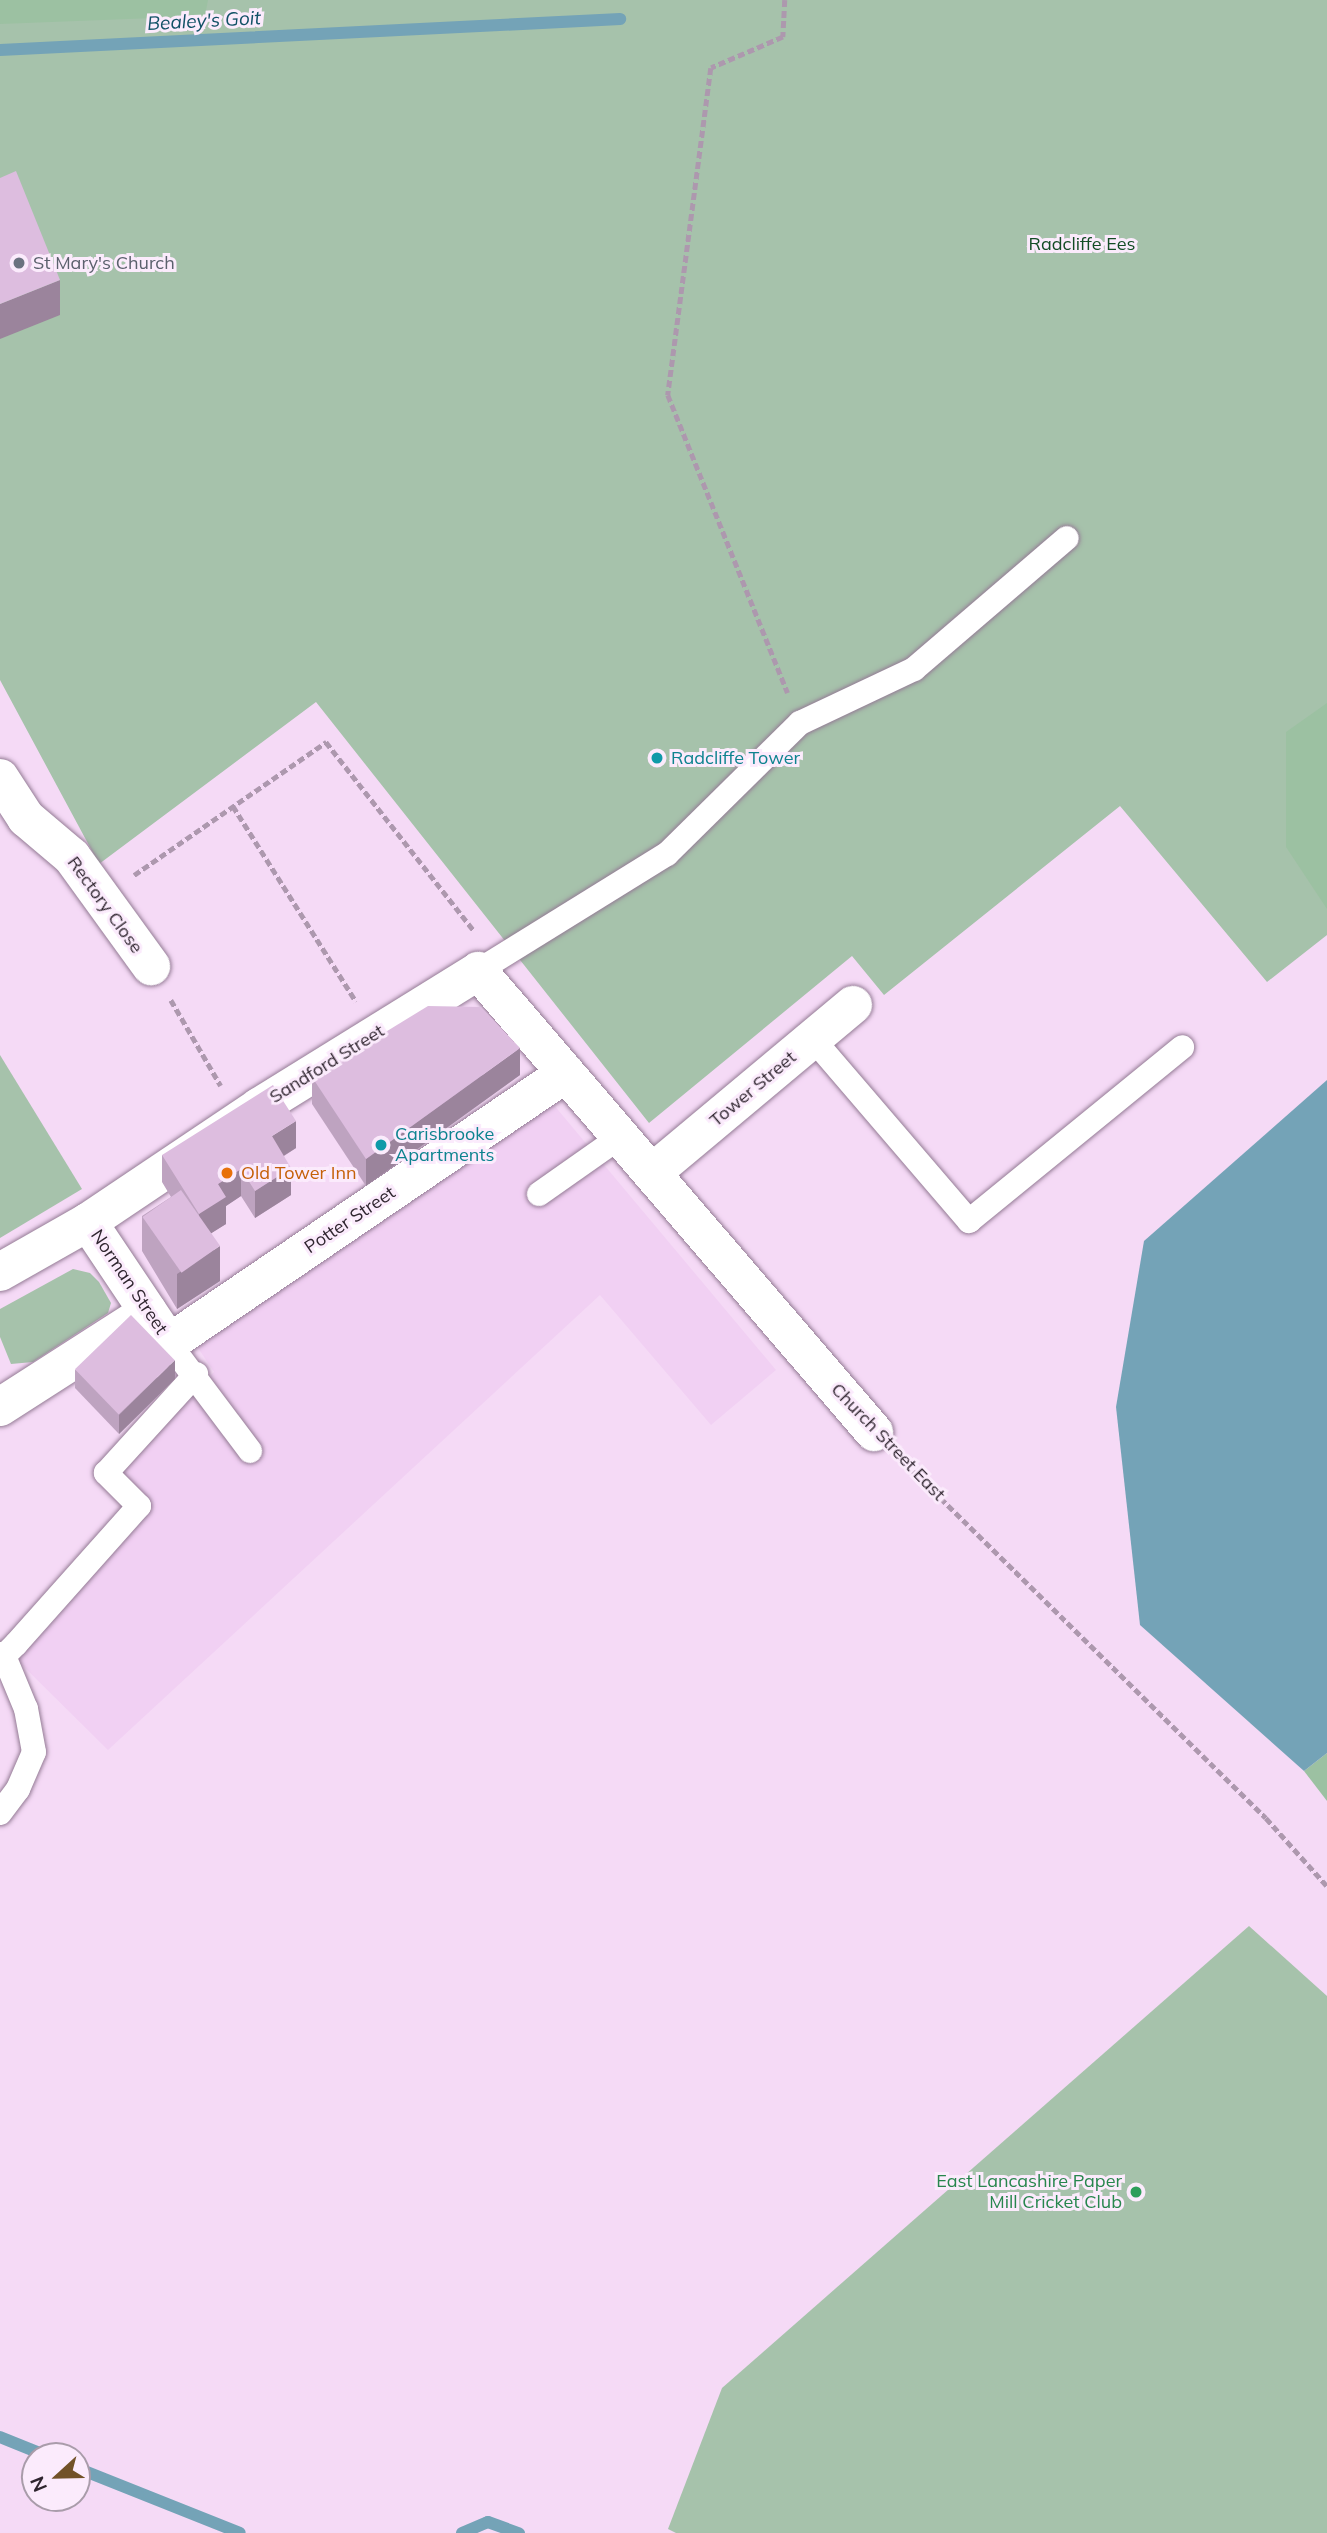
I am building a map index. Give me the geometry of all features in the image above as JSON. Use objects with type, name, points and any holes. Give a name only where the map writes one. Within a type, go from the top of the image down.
[{"type":"street","name":"Rectory Close","points":[[0,778],[13,826],[72,857],[151,966]]},
{"type":"street","name":"Sandford Street","points":[[0,1272],[88,1222],[240,1119],[487,965]]},
{"type":"street","name":"Church Street East","points":[[487,965],[566,1073],[874,1432]]},
{"type":"street","name":"Tower Street","points":[[652,1173],[853,1005]]},
{"type":"street","name":"Potter Street","points":[[169,1343],[566,1073]]},
{"type":"street","name":"Norman Street","points":[[88,1222],[169,1343]]},
{"type":"street","points":[[0,1407],[149,1312]]},
{"type":"lane","points":[[487,965],[667,854],[800,723],[914,669],[1067,538]]},
{"type":"lane","points":[[813,1039],[969,1221],[1182,1047]]},
{"type":"lane","points":[[539,1194],[620,1137]]},
{"type":"lane","points":[[169,1343],[196,1374],[250,1451]]},
{"type":"lane","points":[[0,1813],[18,1789],[34,1752],[26,1709],[2,1655],[139,1506],[106,1473],[196,1374]]},
{"type":"path","points":[[785,0],[783,37],[711,68],[668,395],[800,723]]},
{"type":"path","points":[[101,897],[326,742],[487,965]]},
{"type":"path","points":[[233,806],[377,1034]]},
{"type":"path","points":[[151,966],[240,1119]]},
{"type":"path","name":"Church Street East","points":[[874,1432],[1265,1818],[1327,1886]]},
{"type":"shaded area","points":[[548,1098],[776,1370],[711,1425],[600,1295],[108,1750],[14,1657],[152,1508],[117,1470],[214,1372],[188,1333]]},
{"type":"green space","name":"Radcliffe Ees","points":[[0,0],[1327,0],[1327,935],[1267,982],[1120,806],[884,995],[852,956],[649,1123],[316,702],[99,864],[0,680]]},
{"type":"green space","points":[[0,0],[208,0],[205,16],[0,24]]},
{"type":"green space","points":[[1327,703],[1327,909],[1286,847],[1286,732]]},
{"type":"green space","points":[[0,1055],[82,1189],[0,1238]]},
{"type":"green space","points":[[73,1269],[90,1273],[99,1282],[111,1303],[108,1313],[33,1362],[11,1364],[0,1337],[0,1309]]},
{"type":"green space","points":[[1327,1753],[1327,1801],[1304,1771]]},
{"type":"green space","name":"East Lancashire Paper Mill Cricket Club","points":[[1249,1926],[1327,1996],[1327,2533],[676,2533],[668,2529],[722,2388]]},
{"type":"water","points":[[1327,1080],[1327,1753],[1304,1771],[1140,1625],[1116,1407],[1144,1241]]},
{"type":"building","name":"St Mary's Church","points":[[16,171],[60,280],[0,304],[0,178]]},
{"type":"building","name":"Carisbrooke Apartments","points":[[428,1006],[481,1007],[520,1048],[366,1159],[312,1077]]},
{"type":"building","points":[[273,1085],[296,1121],[272,1136],[291,1168],[255,1191],[241,1169],[218,1184],[226,1197],[199,1214],[162,1155]]},
{"type":"building","points":[[181,1190],[220,1246],[182,1273],[142,1217]]},
{"type":"building","points":[[131,1315],[175,1360],[119,1415],[75,1369]]},
{"type":"waterway","name":"Bealey's Goit","points":[[0,50],[620,19]]},
{"type":"waterway","points":[[0,2437],[21,2445]]},
{"type":"waterway","points":[[91,2474],[240,2533]]},
{"type":"waterway","points":[[462,2533],[488,2522],[519,2533]]},
{"type":"place","name":"St Mary's Church","points":[[19,263]]},
{"type":"place","name":"Radcliffe Tower","points":[[657,758]]},
{"type":"place","name":"Carisbrooke Apartments","points":[[381,1145]]},
{"type":"place","name":"Old Tower Inn","points":[[227,1173]]},
{"type":"place","name":"East Lancashire Paper Mill Cricket Club","points":[[1136,2192]]}]
